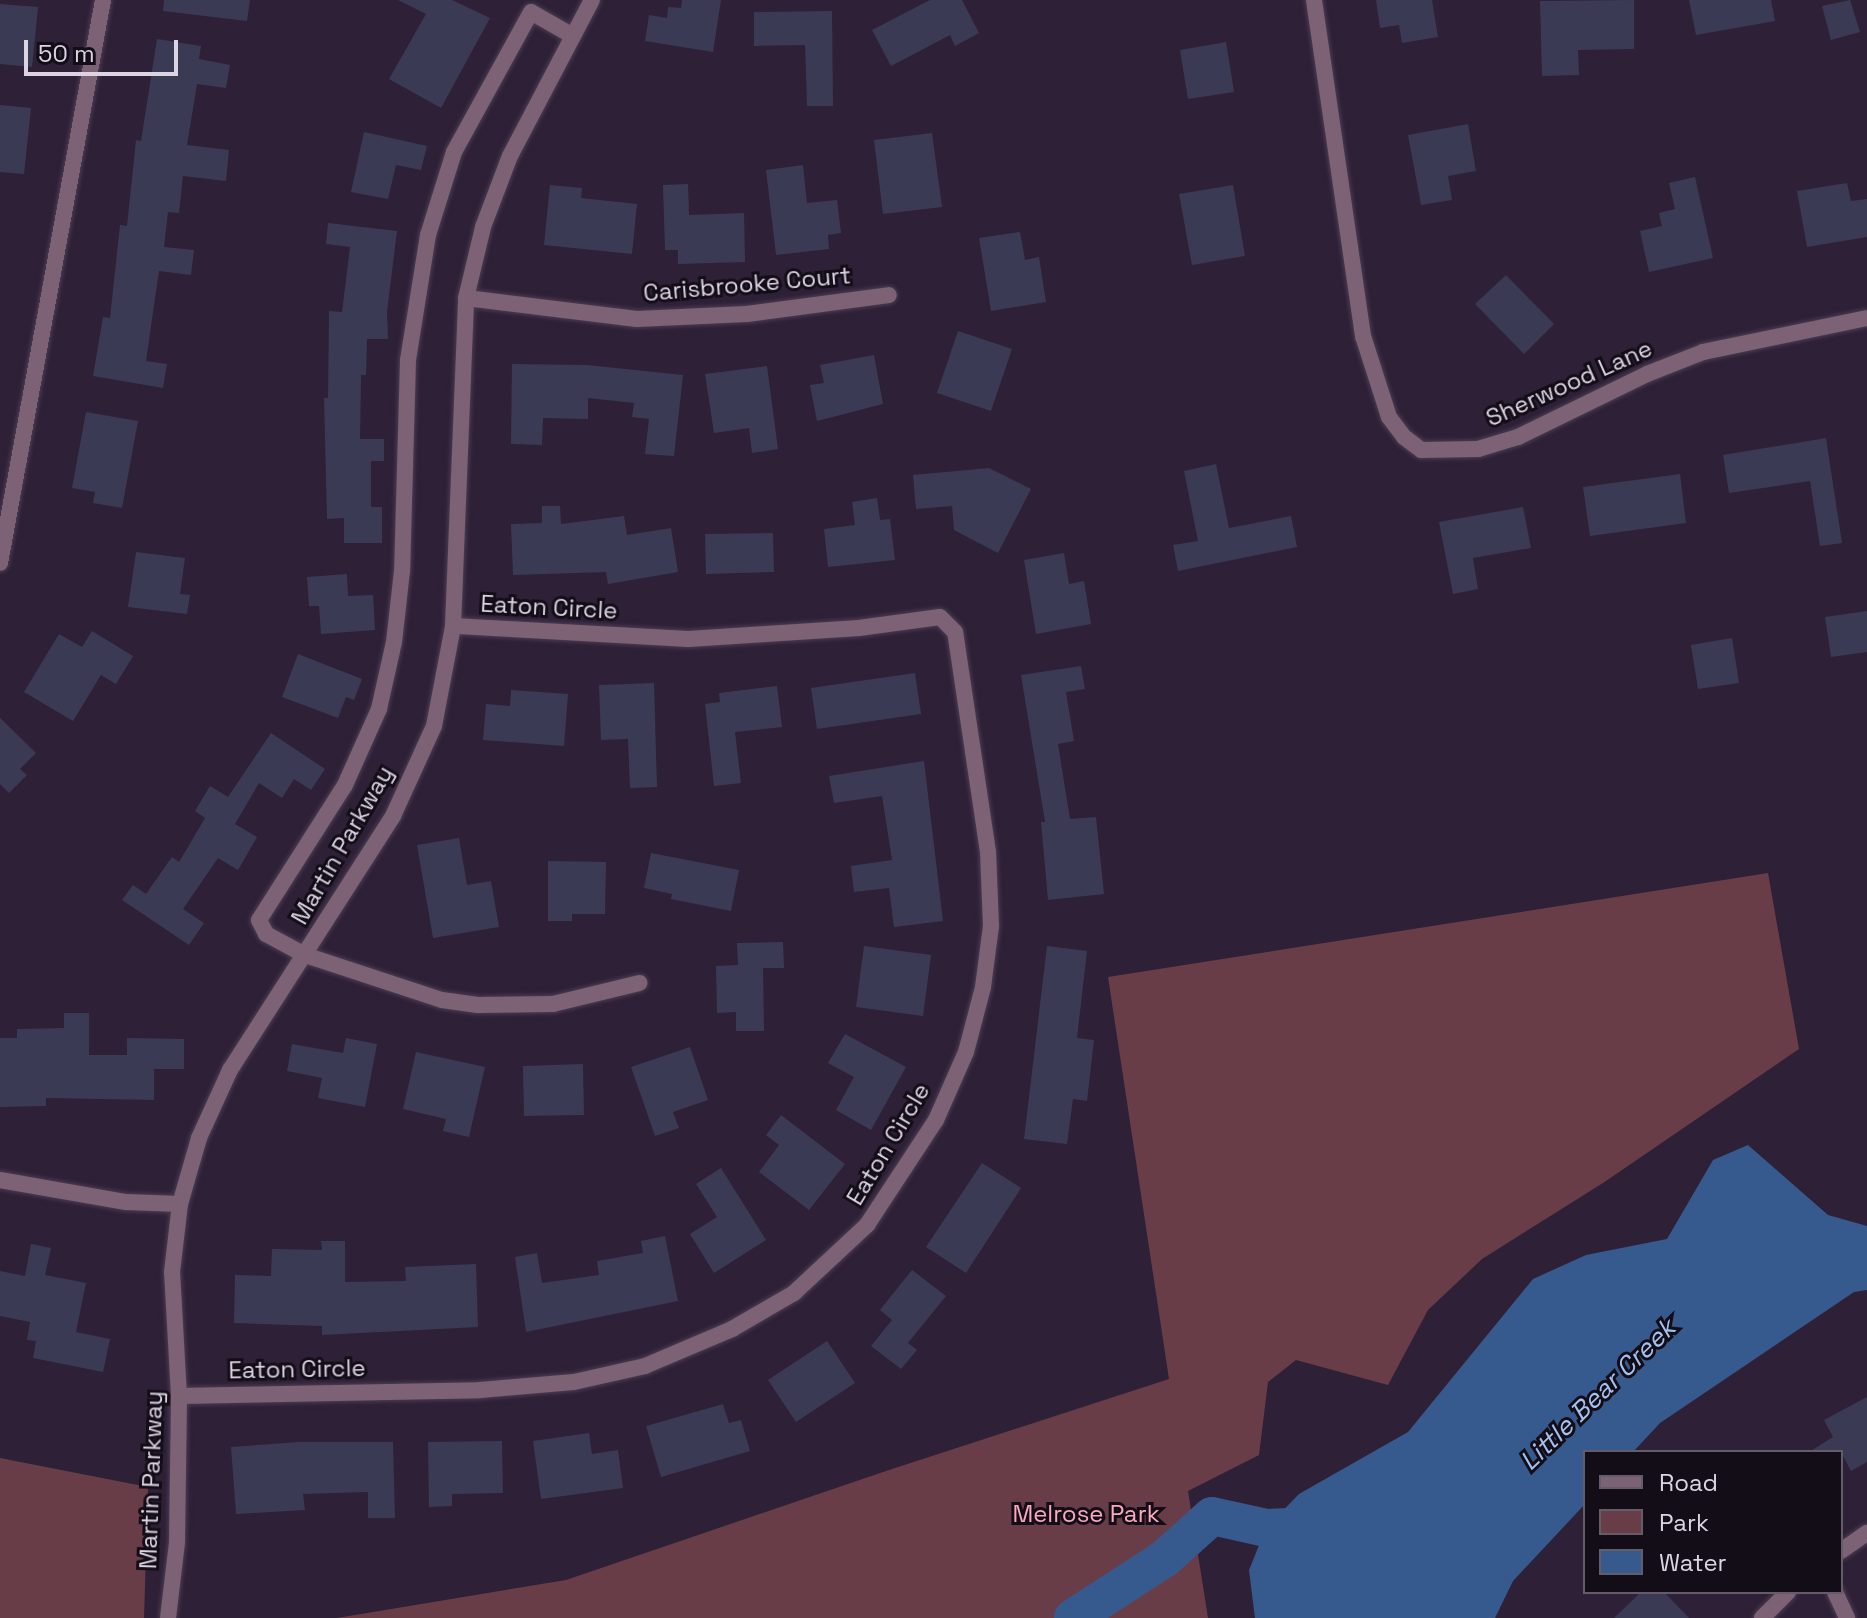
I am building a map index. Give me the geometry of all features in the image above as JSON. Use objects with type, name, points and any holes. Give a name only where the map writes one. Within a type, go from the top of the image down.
[{"type":"street","points":[[0,563],[103,0]]},
{"type":"street","name":"Martin Parkway","points":[[168,1618],[177,1542],[179,1396],[172,1272],[180,1204],[199,1138],[230,1070],[393,816],[434,726],[453,626],[466,298],[483,227],[510,156],[592,0]]},
{"type":"street","name":"Sherwood Lane","points":[[1314,0],[1363,336],[1389,417],[1404,437],[1421,450],[1478,449],[1518,437],[1647,374],[1703,352],[1867,318]]},
{"type":"street","points":[[573,36],[531,12],[454,152],[428,235],[408,360],[402,571],[394,642],[379,709],[345,785],[259,920],[266,934],[305,955],[442,1000],[478,1005],[553,1004],[639,983]]},
{"type":"street","name":"Carisbrooke Court","points":[[466,298],[637,319],[747,314],[889,295]]},
{"type":"street","name":"Eaton Circle","points":[[179,1396],[480,1390],[574,1382],[645,1366],[732,1329],[794,1293],[867,1225],[936,1120],[966,1052],[983,987],[991,926],[988,852],[955,632],[940,617],[859,628],[688,639],[453,626]]},
{"type":"street","points":[[0,1180],[126,1202],[180,1204]]},
{"type":"street","points":[[1843,1550],[1867,1533]]},
{"type":"street","points":[[1762,1618],[1786,1594]]},
{"type":"street","points":[[1836,1594],[1847,1618]]},
{"type":"green space","name":"Melrose Park","points":[[1768,873],[1799,1049],[1603,1183],[1482,1259],[1428,1310],[1388,1385],[1296,1360],[1268,1382],[1259,1455],[1188,1491],[1208,1618],[337,1618],[566,1580],[1169,1379],[1108,977]]},
{"type":"green space","points":[[0,1458],[148,1487],[144,1618],[0,1618]]},
{"type":"water","points":[[1748,1145],[1828,1215],[1867,1226],[1867,1290],[1854,1292],[1660,1423],[1635,1450],[1583,1450],[1583,1506],[1513,1581],[1495,1618],[1255,1618],[1249,1570],[1266,1528],[1299,1494],[1408,1432],[1533,1279],[1586,1255],[1667,1239],[1713,1160]]},
{"type":"building","points":[[164,0],[250,0],[247,21],[163,11]]},
{"type":"building","points":[[398,0],[452,0],[490,18],[441,108],[389,79],[426,14]]},
{"type":"building","points":[[682,0],[721,0],[713,52],[645,41],[649,15],[667,18],[668,7],[681,8]]},
{"type":"building","points":[[930,0],[962,0],[979,33],[955,46],[950,35],[891,66],[872,30]]},
{"type":"building","points":[[1376,0],[1432,0],[1438,37],[1402,43],[1399,25],[1380,28]]},
{"type":"building","points":[[1634,0],[1634,49],[1578,50],[1579,75],[1542,76],[1540,1]]},
{"type":"building","points":[[1689,0],[1771,0],[1775,21],[1696,35]]},
{"type":"building","points":[[1850,0],[1860,32],[1831,40],[1822,6]]},
{"type":"building","points":[[0,4],[38,7],[32,67],[0,64]]},
{"type":"building","points":[[832,11],[833,106],[807,106],[805,45],[754,46],[754,12]]},
{"type":"building","points":[[157,39],[201,46],[199,59],[230,65],[226,88],[197,84],[187,145],[229,150],[226,181],[183,176],[179,213],[168,212],[164,247],[194,250],[191,275],[159,271],[146,361],[167,364],[163,388],[93,376],[103,317],[110,318],[120,225],[127,226],[136,140],[141,141]]},
{"type":"building","points":[[1226,42],[1234,92],[1188,99],[1180,50]]},
{"type":"building","points":[[0,105],[31,108],[24,174],[0,172]]},
{"type":"building","points":[[1468,124],[1476,171],[1448,176],[1452,200],[1421,205],[1408,135]]},
{"type":"building","points":[[364,132],[427,146],[421,170],[396,165],[388,199],[351,192]]},
{"type":"building","points":[[932,133],[942,207],[883,214],[874,140]]},
{"type":"building","points":[[803,165],[807,203],[837,200],[841,233],[828,235],[829,249],[776,255],[766,170]]},
{"type":"building","points":[[1695,177],[1713,258],[1649,272],[1640,231],[1662,226],[1659,213],[1675,209],[1669,183]]},
{"type":"building","points":[[1847,183],[1851,201],[1867,199],[1867,237],[1807,247],[1797,191]]},
{"type":"building","points":[[688,184],[689,215],[744,213],[745,262],[678,264],[678,250],[665,250],[663,185]]},
{"type":"building","points":[[550,185],[582,188],[581,198],[637,204],[632,254],[544,245]]},
{"type":"building","points":[[1233,185],[1245,256],[1192,265],[1179,194]]},
{"type":"building","points":[[328,223],[397,231],[387,312],[388,339],[367,339],[366,375],[361,375],[360,439],[384,439],[384,461],[371,461],[371,507],[382,507],[382,543],[344,543],[344,518],[327,519],[324,398],[328,398],[329,311],[342,312],[350,247],[326,244]]},
{"type":"building","points":[[1020,232],[1025,260],[1039,257],[1046,302],[991,311],[979,238]]},
{"type":"building","points":[[1506,275],[1554,324],[1524,354],[1475,304]]},
{"type":"building","points":[[958,331],[1012,349],[991,411],[937,393]]},
{"type":"building","points":[[874,355],[883,404],[817,421],[810,385],[824,383],[820,365]]},
{"type":"building","points":[[512,364],[587,365],[683,375],[674,456],[645,454],[649,419],[632,417],[634,403],[588,398],[588,419],[543,418],[542,445],[511,444]]},
{"type":"building","points":[[767,366],[778,449],[752,453],[749,428],[714,433],[705,374]]},
{"type":"building","points":[[86,412],[138,421],[122,508],[93,503],[95,492],[72,488]]},
{"type":"building","points":[[1826,438],[1842,543],[1820,546],[1810,481],[1729,493],[1723,455]]},
{"type":"building","points":[[1216,464],[1229,528],[1291,516],[1297,547],[1178,571],[1173,545],[1198,541],[1184,471]]},
{"type":"building","points":[[989,468],[1031,489],[998,553],[954,530],[952,506],[916,509],[913,475]]},
{"type":"building","points":[[1680,474],[1686,523],[1590,536],[1583,487]]},
{"type":"building","points":[[877,498],[880,520],[890,519],[895,560],[828,567],[824,529],[855,525],[852,502]]},
{"type":"building","points":[[542,506],[560,506],[561,524],[624,516],[627,535],[671,528],[678,572],[608,584],[606,572],[513,575],[511,524],[542,523]]},
{"type":"building","points":[[1523,507],[1531,548],[1473,558],[1478,589],[1453,594],[1439,522]]},
{"type":"building","points":[[773,533],[774,572],[706,574],[705,534]]},
{"type":"building","points":[[136,552],[185,558],[180,594],[190,595],[187,614],[128,607]]},
{"type":"building","points":[[1064,553],[1069,584],[1084,581],[1091,624],[1036,634],[1024,560]]},
{"type":"building","points":[[347,574],[348,596],[373,595],[375,630],[321,634],[319,606],[309,606],[307,577]]},
{"type":"building","points":[[1867,611],[1867,652],[1831,657],[1825,617]]},
{"type":"building","points":[[92,631],[133,656],[116,684],[101,675],[73,721],[24,692],[59,634],[82,647]]},
{"type":"building","points":[[1732,638],[1739,683],[1698,689],[1691,645]]},
{"type":"building","points":[[298,654],[362,679],[354,700],[346,697],[338,718],[282,697]]},
{"type":"building","points":[[1081,666],[1085,689],[1066,692],[1074,741],[1058,744],[1070,819],[1096,817],[1104,894],[1048,900],[1041,822],[1045,822],[1021,675]]},
{"type":"building","points":[[915,673],[921,714],[817,729],[811,688]]},
{"type":"building","points":[[654,683],[657,787],[630,788],[628,739],[601,740],[599,685]]},
{"type":"building","points":[[777,686],[782,727],[735,732],[741,783],[714,786],[705,704],[720,702],[719,693]]},
{"type":"building","points":[[511,690],[568,694],[564,746],[483,740],[486,704],[510,706]]},
{"type":"building","points":[[0,718],[36,753],[20,769],[27,775],[9,793],[0,784]]},
{"type":"building","points":[[271,733],[325,769],[311,790],[294,779],[282,798],[259,783],[235,824],[257,837],[238,870],[218,858],[183,909],[204,923],[189,945],[122,900],[133,885],[146,894],[172,857],[179,862],[205,818],[195,811],[210,786],[228,797]]},
{"type":"building","points":[[924,761],[943,921],[894,927],[889,888],[854,892],[851,866],[892,860],[882,796],[834,803],[829,776]]},
{"type":"building","points":[[459,838],[467,885],[491,881],[499,927],[433,938],[417,845]]},
{"type":"building","points":[[651,853],[739,870],[731,911],[671,899],[672,894],[644,888]]},
{"type":"building","points":[[548,861],[606,862],[605,914],[572,914],[572,921],[548,921]]},
{"type":"building","points":[[783,942],[784,968],[763,968],[764,1031],[736,1031],[736,1012],[717,1013],[716,966],[738,965],[737,943]]},
{"type":"building","points":[[864,946],[931,955],[923,1016],[856,1007]]},
{"type":"building","points":[[1047,946],[1087,951],[1077,1038],[1094,1040],[1087,1101],[1073,1099],[1067,1144],[1024,1139]]},
{"type":"building","points":[[64,1013],[89,1013],[89,1055],[127,1055],[127,1038],[184,1039],[184,1069],[154,1069],[154,1100],[46,1098],[46,1106],[0,1107],[0,1038],[17,1038],[17,1029],[64,1028]]},
{"type":"building","points":[[845,1034],[906,1067],[871,1130],[836,1110],[854,1077],[828,1063]]},
{"type":"building","points":[[346,1038],[377,1044],[365,1107],[318,1098],[322,1078],[287,1071],[292,1044],[343,1053]]},
{"type":"building","points":[[690,1047],[708,1100],[673,1112],[679,1128],[655,1136],[631,1067]]},
{"type":"building","points":[[416,1052],[485,1067],[469,1137],[443,1131],[446,1119],[403,1109]]},
{"type":"building","points":[[583,1064],[584,1115],[524,1116],[523,1066]]},
{"type":"building","points":[[781,1115],[845,1164],[809,1210],[759,1172],[779,1145],[766,1135]]},
{"type":"building","points":[[982,1163],[1021,1188],[966,1273],[926,1247]]},
{"type":"building","points":[[721,1168],[766,1240],[714,1273],[690,1234],[717,1217],[696,1184]]},
{"type":"building","points":[[665,1236],[678,1301],[526,1332],[515,1257],[537,1253],[542,1283],[599,1275],[597,1261],[643,1253],[641,1241]]},
{"type":"building","points":[[321,1241],[345,1241],[345,1282],[406,1281],[405,1267],[476,1264],[478,1327],[322,1335],[322,1326],[234,1323],[235,1275],[271,1276],[272,1249],[322,1250]]},
{"type":"building","points":[[31,1244],[51,1248],[45,1275],[86,1283],[76,1332],[110,1339],[103,1372],[33,1358],[36,1341],[27,1340],[30,1322],[0,1316],[0,1271],[25,1276]]},
{"type":"building","points":[[912,1270],[946,1296],[908,1343],[917,1350],[901,1369],[871,1346],[892,1320],[880,1310]]},
{"type":"building","points":[[827,1341],[855,1383],[796,1422],[768,1380]]},
{"type":"building","points":[[1867,1397],[1867,1462],[1851,1471],[1843,1450],[1812,1450],[1833,1437],[1824,1420]]},
{"type":"building","points":[[723,1404],[729,1423],[741,1420],[750,1451],[661,1477],[646,1426]]},
{"type":"building","points":[[589,1433],[592,1454],[618,1450],[623,1488],[541,1499],[533,1441]]},
{"type":"building","points":[[502,1441],[503,1493],[452,1494],[452,1506],[429,1507],[428,1442]]},
{"type":"building","points":[[299,1442],[393,1442],[395,1518],[368,1518],[368,1492],[303,1494],[305,1510],[236,1514],[231,1447]]},
{"type":"building","points":[[1639,1594],[1666,1594],[1689,1618],[1614,1618]]},
{"type":"waterway","name":"Little Bear Creek","points":[[1073,1618],[1164,1559],[1212,1516],[1266,1528],[1316,1526]]}]
